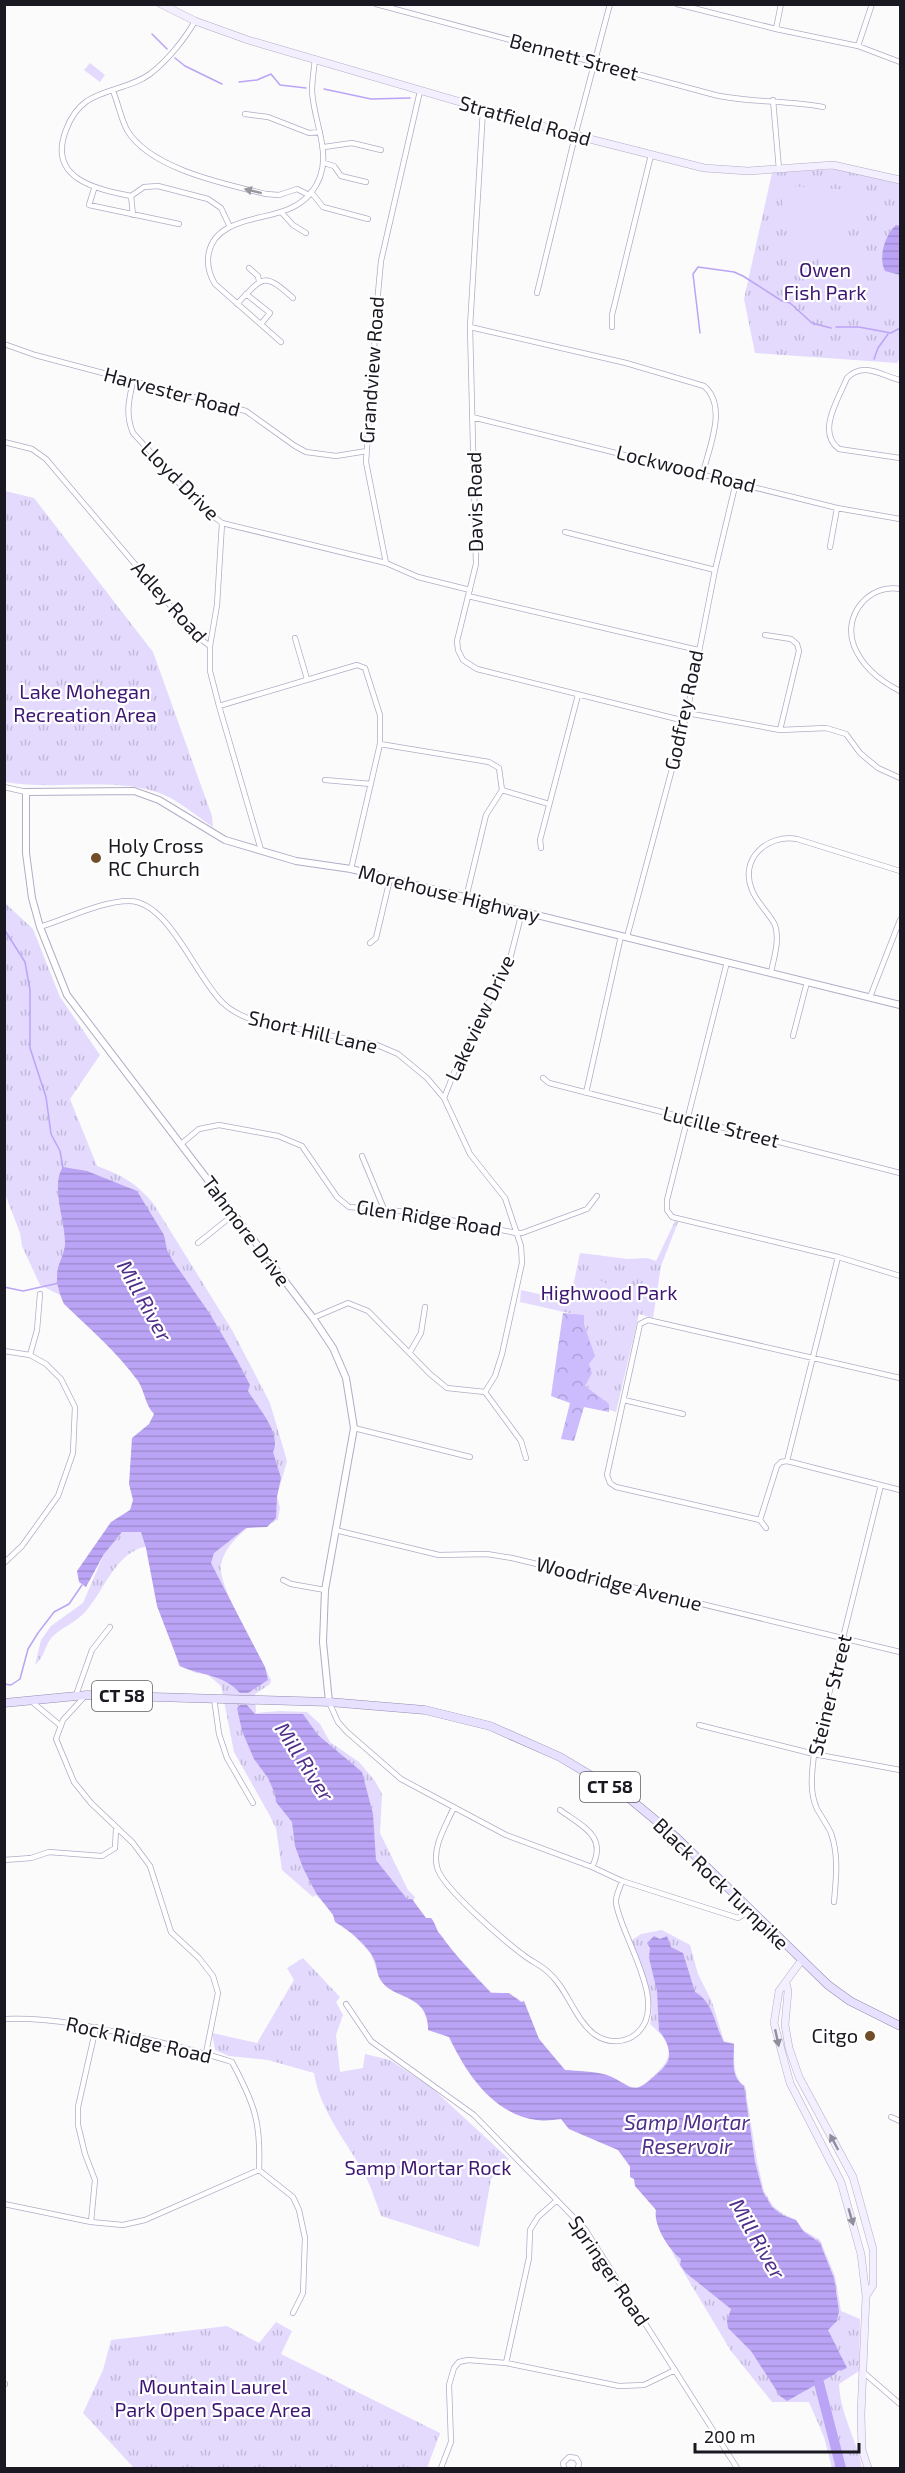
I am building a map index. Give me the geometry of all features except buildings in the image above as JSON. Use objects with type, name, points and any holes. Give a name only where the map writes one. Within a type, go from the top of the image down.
[{"type":"main road","name":"Stratfield Road","points":[[160,4],[195,21],[248,40],[574,136],[651,155],[726,171],[840,166],[900,180]]},
{"type":"main road","name":"Black Rock Turnpike","points":[[4,1703],[76,1695],[329,1702],[425,1710],[490,1726],[560,1757],[630,1799],[677,1838],[801,1961],[850,2001],[900,2026]]},
{"type":"main road","points":[[801,1961],[779,1991],[774,2023],[790,2083],[841,2182],[861,2254],[866,2296],[861,2414],[862,2450],[868,2469]]},
{"type":"main road","points":[[786,1983],[788,1991],[785,2025],[789,2048],[799,2077],[853,2177],[873,2249],[873,2285],[866,2296]]},
{"type":"street","name":"Bennett Street","points":[[376,4],[734,100],[773,100],[823,107]]},
{"type":"street","points":[[537,293],[574,136],[610,4]]},
{"type":"street","points":[[677,4],[776,29],[858,46],[900,62]]},
{"type":"street","points":[[776,29],[781,4]]},
{"type":"street","points":[[858,46],[872,4]]},
{"type":"street","points":[[195,21],[190,30],[152,72],[135,84],[94,97],[77,109],[63,136],[62,151],[68,170],[77,179],[94,189],[130,196],[144,187],[158,186],[208,199],[221,208],[230,227]]},
{"type":"street","points":[[281,342],[214,284],[207,262],[209,250],[214,241],[230,227],[282,213],[302,202],[318,181],[324,162],[324,147],[312,90],[315,59]]},
{"type":"street","points":[[113,91],[126,129],[145,151],[159,160],[174,167],[266,194],[279,195],[297,189],[310,193],[323,207],[368,219]]},
{"type":"street","name":"Grandview Road","points":[[386,563],[367,474],[367,451],[381,261],[420,91]]},
{"type":"street","points":[[773,100],[779,169]]},
{"type":"street","name":"Davis Road","points":[[483,110],[470,327],[476,552],[470,590],[457,641],[460,655],[466,663],[477,669],[685,721]]},
{"type":"street","points":[[244,114],[268,117],[309,133],[320,132]]},
{"type":"street","points":[[324,147],[352,142],[381,150]]},
{"type":"street","points":[[612,327],[612,315],[651,155]]},
{"type":"street","points":[[324,162],[334,166],[341,176],[366,182]]},
{"type":"street","points":[[94,189],[89,205],[179,224]]},
{"type":"street","points":[[130,196],[133,215]]},
{"type":"street","points":[[282,213],[293,225],[306,233]]},
{"type":"street","points":[[249,268],[258,276],[259,281]]},
{"type":"street","points":[[237,304],[259,281],[275,282],[293,298]]},
{"type":"street","points":[[246,294],[270,313],[261,324]]},
{"type":"street","points":[[470,327],[626,363],[704,386],[712,393],[716,407],[703,473]]},
{"type":"street","name":"Harvester Road","points":[[4,344],[35,355],[246,411],[306,452],[336,456],[367,451]]},
{"type":"street","points":[[898,458],[839,449],[829,437],[828,427],[847,378],[852,372],[866,369],[900,380]]},
{"type":"street","name":"Lloyd Drive","points":[[133,381],[127,408],[128,422],[133,433],[205,511],[222,523],[386,563]]},
{"type":"street","name":"Lockwood Road","points":[[472,417],[837,508],[900,519]]},
{"type":"street","name":"Adley Road","points":[[4,442],[32,449],[46,459],[195,635],[210,646],[210,671],[261,850]]},
{"type":"street","name":"Godfrey Road","points":[[586,1093],[624,936],[687,713],[714,570],[736,482]]},
{"type":"street","points":[[830,547],[837,508]]},
{"type":"street","points":[[210,646],[217,605],[222,523]]},
{"type":"street","points":[[565,532],[714,570]]},
{"type":"street","points":[[386,563],[418,577],[470,590]]},
{"type":"street","points":[[900,589],[891,587],[876,590],[858,608],[853,620],[851,638],[861,660],[873,674],[900,691]]},
{"type":"street","points":[[468,596],[698,650]]},
{"type":"street","points":[[765,635],[790,639],[797,644],[799,651],[780,730]]},
{"type":"street","points":[[295,638],[307,679]]},
{"type":"street","points":[[219,706],[357,665],[365,668],[380,715],[380,744],[351,869]]},
{"type":"street","points":[[541,848],[540,840],[578,695]]},
{"type":"street","points":[[687,713],[780,730],[826,729],[846,734],[860,753],[878,768],[900,778]]},
{"type":"street","points":[[380,744],[489,762],[499,768],[501,790],[486,815],[466,898]]},
{"type":"street","points":[[325,780],[371,784]]},
{"type":"street","name":"Morehouse Highway","points":[[4,788],[26,792],[134,791],[159,800],[225,840],[296,861],[351,869],[900,1005]]},
{"type":"street","points":[[501,790],[549,804]]},
{"type":"street","name":"Tahmore Drive","points":[[26,792],[26,853],[32,898],[40,927],[67,995],[313,1318],[333,1348],[346,1378],[354,1428],[325,1590],[322,1642],[329,1702]]},
{"type":"street","points":[[771,972],[777,942],[776,927],[751,889],[749,877],[755,855],[766,843],[778,838],[797,839],[900,871]]},
{"type":"street","points":[[370,944],[376,938],[390,879]]},
{"type":"street","name":"Short Hill Lane","points":[[40,927],[117,902],[132,901],[146,905],[164,920],[215,994],[236,1014],[377,1046],[398,1054],[427,1078],[444,1098]]},
{"type":"street","name":"Lakeview Drive","points":[[484,1392],[495,1376],[502,1354],[522,1263],[521,1246],[505,1198],[470,1154],[444,1098],[456,1065],[509,963],[522,912]]},
{"type":"street","points":[[870,997],[900,920]]},
{"type":"street","points":[[727,962],[666,1200],[667,1210],[672,1217],[838,1257],[900,1276]]},
{"type":"street","points":[[793,1036],[807,982]]},
{"type":"street","name":"Lucille Street","points":[[543,1078],[549,1083],[687,1120],[900,1173]]},
{"type":"street","name":"Glen Ridge Road","points":[[181,1144],[199,1129],[219,1125],[278,1136],[302,1146],[337,1197],[349,1207],[384,1209],[516,1233],[522,1233],[587,1209],[597,1196]]},
{"type":"street","points":[[362,1156],[384,1209]]},
{"type":"street","points":[[198,1243],[233,1215]]},
{"type":"street","points":[[787,1461],[838,1257]]},
{"type":"street","points":[[30,1355],[37,1330],[40,1294]]},
{"type":"street","points":[[313,1318],[348,1303],[368,1311],[447,1388],[484,1392],[521,1441],[526,1458]]},
{"type":"street","points":[[410,1352],[421,1334],[425,1307]]},
{"type":"street","points":[[766,1528],[760,1520],[616,1487],[610,1483],[607,1475],[639,1324],[648,1320],[900,1378]]},
{"type":"street","points":[[4,1351],[30,1355],[46,1364],[61,1379],[75,1407],[72,1453],[58,1496],[22,1546],[4,1563]]},
{"type":"street","points":[[624,1400],[683,1414]]},
{"type":"street","points":[[354,1428],[470,1457]]},
{"type":"street","points":[[760,1520],[777,1466],[781,1462],[787,1461],[900,1490]]},
{"type":"street","name":"Steiner Street","points":[[834,1902],[837,1859],[831,1833],[816,1806],[811,1790],[814,1754],[881,1485]]},
{"type":"street","name":"Woodridge Avenue","points":[[335,1530],[439,1555],[487,1554],[512,1558],[900,1652]]},
{"type":"street","points":[[283,1580],[291,1584],[325,1590]]},
{"type":"street","points":[[76,1695],[92,1650],[110,1627]]},
{"type":"street","points":[[87,1695],[63,1720],[56,1739],[74,1782],[116,1829],[133,1843],[150,1866],[171,1932],[199,1958],[217,1984],[217,2006],[206,2053]]},
{"type":"street","points":[[214,1698],[219,1734],[227,1758],[253,1803]]},
{"type":"street","points":[[30,1700],[61,1726]]},
{"type":"street","points":[[329,1702],[338,1722],[347,1732],[401,1779],[514,1839],[592,1867],[622,1881],[738,1918],[750,1911]]},
{"type":"street","points":[[699,1725],[814,1754],[900,1770]]},
{"type":"street","points":[[454,1807],[436,1850],[437,1869],[455,1893],[509,1944],[550,1972],[593,2033],[607,2041],[619,2042],[635,2035],[646,2024],[648,2012],[647,1993],[616,1901],[622,1881]]},
{"type":"street","points":[[560,1810],[587,1830],[598,1843],[598,1855],[592,1867]]},
{"type":"street","points":[[4,1860],[31,1858],[49,1852],[102,1856],[115,1848],[116,1829]]},
{"type":"street","name":"Springer Road","points":[[346,2004],[370,2041],[474,2115],[498,2137],[585,2229],[737,2469]]},
{"type":"street","name":"Rock Ridge Road","points":[[4,2019],[48,2019],[96,2027],[206,2053],[232,2062],[255,2112],[260,2138],[259,2170]]},
{"type":"street","points":[[91,2222],[95,2181],[85,2154],[78,2116],[96,2027]]},
{"type":"street","points":[[891,2117],[900,2121]]},
{"type":"street","points":[[4,2204],[91,2222],[123,2225],[145,2220],[259,2170],[292,2197],[299,2210],[305,2238],[303,2293],[293,2313]]},
{"type":"street","points":[[506,2363],[529,2258],[530,2230],[538,2217],[556,2200]]},
{"type":"street","points":[[441,2469],[451,2442],[449,2385],[454,2368],[459,2362],[468,2360],[506,2363],[619,2386],[644,2385],[675,2370]]},
{"type":"street","points":[[863,2372],[900,2404]]},
{"type":"street","points":[[563,2468],[566,2459],[572,2457],[579,2463],[578,2469]]},
{"type":"green space","points":[[90,63],[105,75],[100,82],[84,70]]},
{"type":"green space","name":"Owen Fish Park","points":[[836,169],[900,184],[900,358],[897,363],[755,353],[744,299],[772,173]]},
{"type":"green space","points":[[789,186],[869,191],[857,219],[837,242],[853,241],[866,247],[861,286],[853,292],[819,282],[817,269],[822,253],[816,258],[793,262],[781,195]]},
{"type":"green space","points":[[878,281],[900,285],[900,300],[876,296]]},
{"type":"green space","name":"Lake Mohegan Recreation Area","points":[[5,491],[34,498],[153,652],[212,816],[213,827],[175,801],[162,794],[144,789],[125,786],[5,782]]},
{"type":"green space","points":[[4,902],[33,929],[60,997],[100,1055],[70,1099],[97,1166],[128,1180],[153,1203],[232,1330],[270,1403],[287,1461],[277,1496],[280,1508],[278,1519],[267,1526],[252,1524],[229,1546],[221,1564],[225,1587],[271,1680],[270,1684],[255,1694],[256,1713],[307,1712],[320,1724],[330,1742],[359,1762],[375,1781],[382,1794],[380,1833],[408,1890],[415,1897],[413,1902],[426,1918],[431,1918],[445,1942],[491,1992],[515,1997],[521,2001],[540,2040],[565,2070],[605,2074],[630,2087],[640,2088],[664,2065],[669,2051],[660,2034],[650,2024],[649,1992],[632,1940],[641,1934],[662,1930],[690,1945],[698,1974],[712,2002],[724,2041],[734,2043],[736,2072],[745,2086],[764,2191],[773,2206],[796,2220],[803,2230],[820,2240],[835,2276],[841,2311],[860,2319],[859,2371],[839,2384],[842,2406],[862,2468],[832,2468],[824,2437],[809,2402],[772,2402],[731,2351],[674,2256],[650,2196],[618,2150],[569,2129],[561,2119],[540,2120],[521,2116],[494,2101],[473,2078],[449,2037],[428,2030],[428,2023],[421,2005],[381,1981],[371,1954],[316,1895],[313,1897],[282,1870],[276,1828],[234,1752],[221,1686],[207,1674],[196,1673],[179,1666],[174,1649],[175,1629],[153,1546],[141,1548],[122,1561],[86,1611],[52,1637],[35,1665],[41,1640],[51,1626],[83,1603],[107,1547],[141,1514],[169,1409],[68,1299],[40,1285],[22,1246],[20,1233],[4,1191]]},
{"type":"green space","name":"Highwood Park","points":[[675,1221],[678,1222],[661,1266],[653,1318],[639,1314],[616,1412],[557,1394],[573,1314],[520,1302],[521,1290],[570,1301],[580,1253],[628,1259],[647,1258],[656,1261]]},
{"type":"green space","points":[[597,1279],[609,1285],[610,1297],[605,1303],[592,1300],[590,1306],[582,1301],[583,1296],[589,1295],[591,1281]]},
{"type":"green space","points":[[619,1286],[631,1287],[630,1311],[618,1310]]},
{"type":"green space","points":[[563,1313],[584,1315],[584,1325],[595,1356],[589,1364],[592,1373],[585,1386],[609,1404],[609,1412],[584,1407],[574,1441],[561,1439],[570,1403],[551,1396]]},
{"type":"green space","name":"Samp Mortar Rock","points":[[303,1958],[340,1997],[336,2002],[343,2015],[336,2035],[340,2072],[363,2068],[365,2054],[390,2060],[432,2088],[509,2159],[491,2179],[479,2247],[381,2216],[366,2177],[328,2114],[314,2073],[268,2060],[229,2056],[215,2050],[212,2033],[257,2043],[294,1980],[287,1968]]},
{"type":"green space","name":"Mountain Laurel Park Open Space Area","points":[[276,2322],[292,2331],[281,2354],[440,2433],[427,2468],[134,2468],[83,2413],[103,2370],[111,2340],[227,2326],[259,2343]]},
{"type":"water","points":[[896,225],[900,226],[900,275],[885,271],[882,259],[886,240]]},
{"type":"water","points":[[63,1167],[87,1171],[137,1191],[164,1235],[167,1250],[173,1261],[210,1314],[237,1360],[250,1385],[248,1391],[272,1429],[275,1445],[273,1452],[281,1478],[276,1518],[267,1527],[246,1528],[214,1553],[211,1563],[265,1667],[268,1680],[248,1693],[240,1693],[227,1682],[180,1666],[157,1606],[141,1532],[122,1532],[104,1554],[86,1587],[79,1582],[77,1571],[111,1522],[130,1510],[133,1500],[129,1484],[132,1438],[149,1424],[154,1414],[130,1370],[64,1304],[57,1282],[58,1268],[65,1245],[58,1194],[59,1175]]},
{"type":"water","name":"Samp Mortar Reservoir","points":[[240,1705],[247,1705],[255,1714],[303,1714],[318,1735],[362,1772],[373,1814],[376,1860],[407,1899],[412,1899],[426,1918],[431,1918],[452,1949],[491,1993],[509,1993],[521,2002],[524,2001],[539,2039],[565,2070],[607,2075],[636,2088],[661,2070],[668,2061],[669,2053],[666,2040],[659,2031],[657,1991],[649,1958],[650,1948],[647,1943],[654,1936],[660,1939],[667,1936],[671,1947],[683,1953],[695,1992],[710,2008],[724,2042],[734,2044],[735,2073],[744,2086],[755,2162],[763,2192],[772,2207],[782,2215],[796,2220],[803,2231],[820,2243],[834,2278],[839,2311],[837,2321],[828,2330],[847,2368],[839,2370],[787,2401],[780,2396],[751,2351],[728,2328],[727,2321],[731,2309],[686,2273],[680,2265],[681,2259],[659,2230],[656,2210],[635,2186],[634,2179],[630,2177],[630,2166],[618,2150],[569,2129],[561,2119],[540,2120],[507,2110],[483,2090],[473,2078],[449,2037],[428,2030],[427,2018],[423,2009],[409,1998],[385,1986],[368,1949],[335,1922],[333,1915],[316,1893],[303,1868],[295,1846],[292,1822],[276,1802],[268,1778],[254,1759],[242,1731],[237,1708]]},
{"type":"waterway","points":[[152,34],[167,49]]},
{"type":"waterway","points":[[175,58],[185,66],[222,84]]},
{"type":"waterway","points":[[239,82],[257,80],[271,74],[280,85],[306,88]]},
{"type":"waterway","points":[[324,89],[371,99],[410,98]]},
{"type":"waterway","points":[[700,333],[693,274],[698,267],[734,272],[743,276],[782,301],[790,303],[812,323],[831,328]]},
{"type":"waterway","points":[[836,327],[859,327],[891,333],[900,328]]},
{"type":"waterway","points":[[874,359],[878,348],[888,334]]},
{"type":"waterway","name":"Mill River","points":[[4,929],[25,962],[30,990],[30,1048],[46,1097],[51,1134],[60,1151],[63,1168]]},
{"type":"waterway","points":[[4,1287],[23,1291],[59,1283]]},
{"type":"waterway","points":[[4,1684],[11,1685],[20,1679],[28,1649],[38,1633],[54,1612],[69,1604],[82,1585]]},
{"type":"waterway","name":"Mill River","points":[[819,2383],[841,2468]]},
{"type":"place","name":"Holy Cross RC Church","points":[[96,858]]},
{"type":"place","name":"Citgo","points":[[870,2036]]}]
